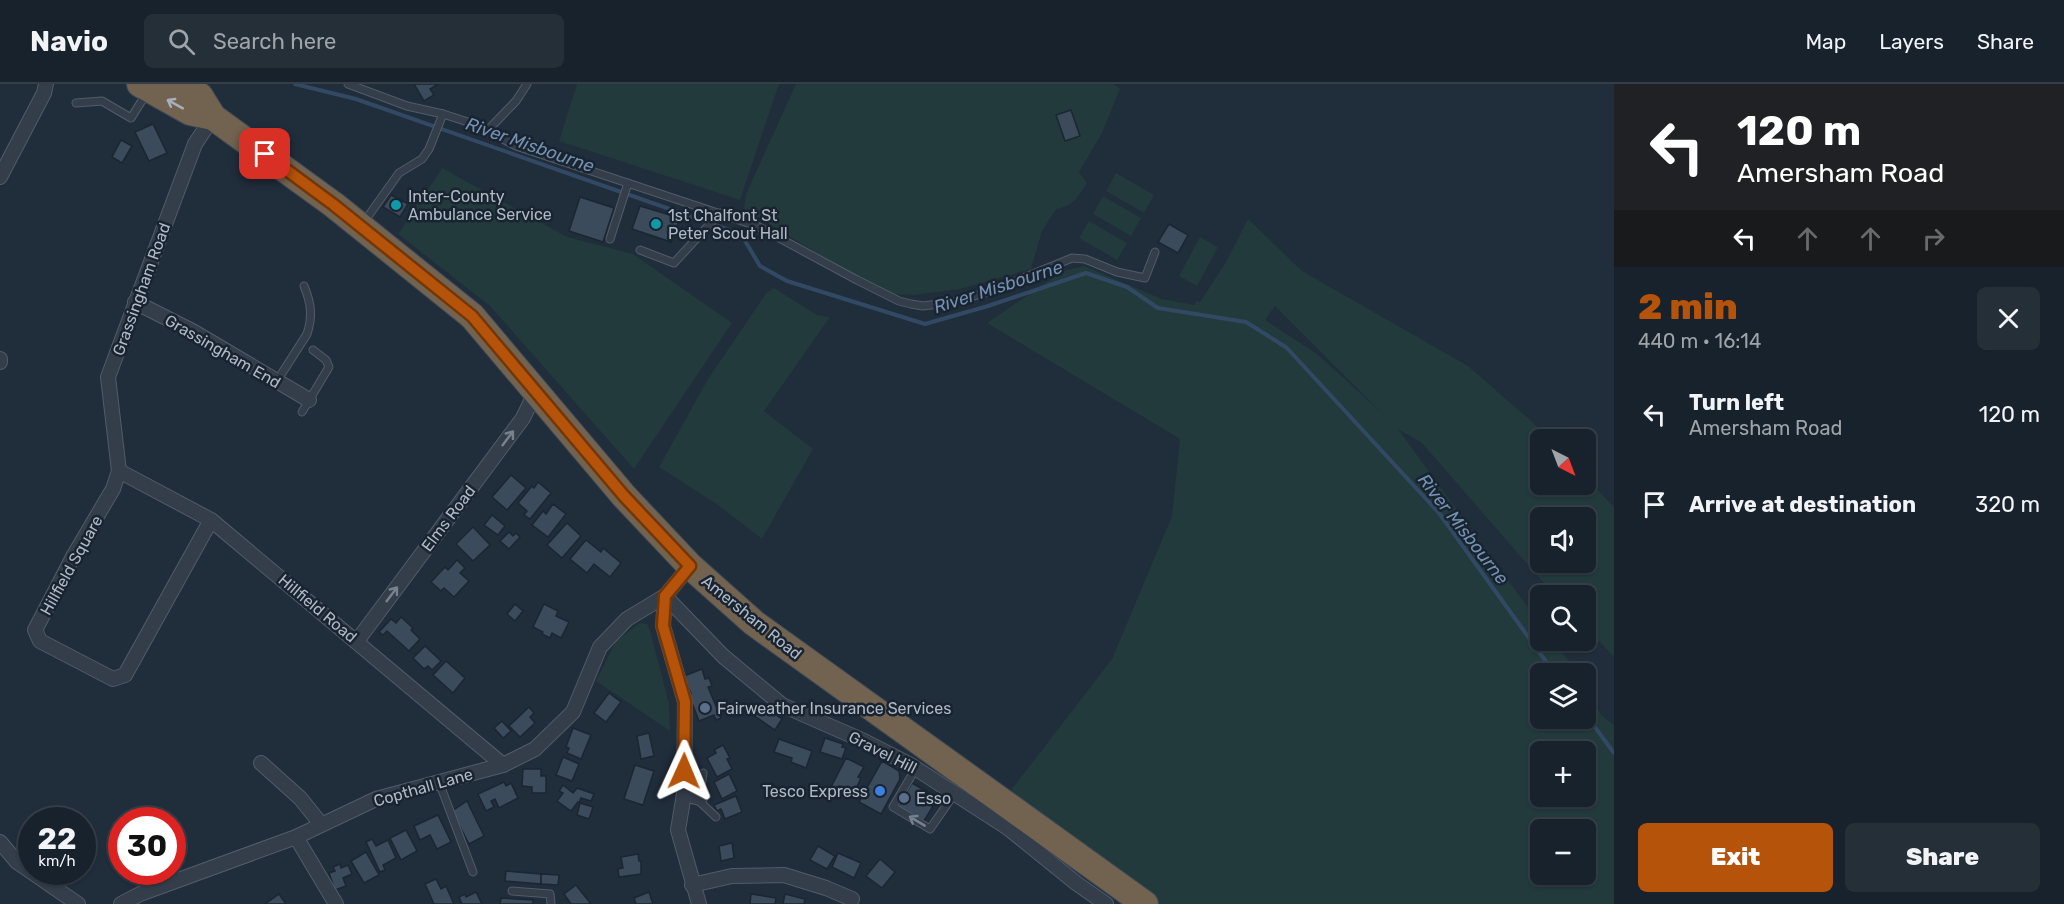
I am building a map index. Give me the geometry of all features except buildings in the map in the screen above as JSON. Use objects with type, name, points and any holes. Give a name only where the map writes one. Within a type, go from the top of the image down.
[{"type":"highway","name":"Amersham Road","points":[[180,84],[200,96],[213,117],[361,226],[472,316],[624,496],[690,566],[754,623],[915,759],[1145,904]]},
{"type":"highway","name":"Amersham Road","points":[[144,87],[190,112],[213,117]]},
{"type":"street","points":[[0,177],[44,93],[46,84]]},
{"type":"street","name":"Grassingham Road","points":[[119,471],[108,377],[195,144],[213,117]]},
{"type":"street","name":"Grassingham End","points":[[135,302],[194,332],[277,381],[306,406]]},
{"type":"street","name":"Elms Road","points":[[357,641],[523,418],[536,393]]},
{"type":"street","name":"Hillfield Square","points":[[119,471],[113,489],[74,555],[35,630],[40,641],[114,679],[125,675],[211,520]]},
{"type":"street","name":"Hillfield Road","points":[[119,471],[211,520],[503,765]]},
{"type":"street","name":"Copthall Lane","points":[[121,904],[140,894],[296,837],[376,799],[503,765],[535,749],[573,712],[600,647],[627,620],[665,596],[690,566]]},
{"type":"street","points":[[665,596],[663,626],[685,702],[684,794],[678,830],[699,904]]},
{"type":"street","name":"Gravel Hill","points":[[665,596],[723,656],[782,705],[864,741],[915,759],[955,793],[1008,828],[1106,904]]},
{"type":"street","points":[[261,763],[300,798],[321,824]]},
{"type":"street","points":[[684,794],[700,798]]},
{"type":"street","points":[[296,837],[336,904]]},
{"type":"street","points":[[0,842],[17,862],[78,904]]},
{"type":"street","points":[[692,885],[732,876],[784,875],[852,899]]},
{"type":"lane","points":[[348,84],[407,106],[474,124],[516,146],[625,190],[720,213],[777,236],[898,301],[923,306],[954,302],[994,290],[1072,258],[1085,259],[1117,272],[1145,278],[1155,252]]},
{"type":"lane","points":[[487,131],[516,101],[527,84]]},
{"type":"lane","points":[[76,103],[102,101],[131,118],[144,87]]},
{"type":"lane","points":[[361,226],[399,173],[422,159],[429,149],[443,114]]},
{"type":"lane","points":[[610,239],[625,190]]},
{"type":"lane","points":[[640,250],[675,263],[720,213]]},
{"type":"lane","points":[[277,381],[308,334],[311,306],[304,286]]},
{"type":"lane","points":[[306,406],[329,367],[326,360],[313,350]]},
{"type":"lane","points":[[915,759],[893,807],[930,829],[955,793]]},
{"type":"lane","points":[[703,773],[699,801],[716,818]]},
{"type":"lane","points":[[439,782],[473,872]]},
{"type":"lane","points":[[512,891],[550,894],[551,904]]},
{"type":"green space","points":[[577,84],[779,84],[740,200],[559,141]]},
{"type":"green space","points":[[796,84],[1114,84],[1120,89],[1102,133],[1079,172],[1087,183],[1071,203],[1056,209],[1042,231],[1031,269],[960,289],[914,295],[890,294],[744,209],[746,194]]},
{"type":"green space","points":[[442,168],[567,237],[633,254],[732,323],[634,469],[490,306],[398,234]]},
{"type":"green space","points":[[1116,173],[1154,195],[1144,213],[1106,191]]},
{"type":"green space","points":[[1103,196],[1141,218],[1131,236],[1093,214]]},
{"type":"green space","points":[[1248,219],[1302,271],[1468,366],[1529,419],[1539,429],[1530,429],[1530,495],[1596,495],[1596,488],[1614,507],[1614,657],[1596,638],[1596,585],[1545,585],[1535,573],[1596,573],[1596,507],[1530,507],[1530,567],[1422,443],[1398,429],[1530,610],[1530,651],[1561,651],[1570,663],[1530,663],[1530,729],[1596,729],[1596,705],[1602,716],[1614,725],[1614,904],[1145,904],[1002,802],[1112,659],[1172,516],[1180,439],[987,323],[1063,271],[1084,266],[1162,299],[1195,305],[1196,301],[1200,302],[1226,262]],"holes":[[[1275,306],[1382,413],[1317,354],[1265,320]]]},
{"type":"green space","points":[[1089,221],[1127,243],[1117,260],[1079,238]]},
{"type":"green space","points":[[1200,237],[1218,247],[1197,286],[1179,276]]},
{"type":"green space","points":[[774,288],[817,315],[830,317],[764,411],[813,449],[762,539],[718,505],[659,467],[708,379],[767,292]]},
{"type":"green space","points":[[640,623],[647,624],[650,630],[669,704],[670,731],[596,681],[616,641]]},
{"type":"waterway","name":"River Misbourne","points":[[295,84],[356,99],[741,234],[760,266],[787,281],[925,324],[988,306],[1086,273],[1127,287],[1158,308],[1246,322],[1287,348],[1439,513],[1547,663]]},
{"type":"waterway","name":"River Misbourne","points":[[1596,729],[1614,753]]},
{"type":"place","name":"Inter-County Ambulance Service","points":[[396,205]]},
{"type":"place","name":"1st Chalfont St Peter Scout Hall","points":[[656,224]]},
{"type":"place","name":"Fairweather Insurance Services","points":[[705,708]]},
{"type":"place","name":"Tesco Express","points":[[880,791]]},
{"type":"place","name":"Esso","points":[[904,798]]},
{"type":"route","points":[[265,154],[334,205],[472,316],[624,496],[690,566],[665,596],[663,626],[685,702],[684,771]]}]
